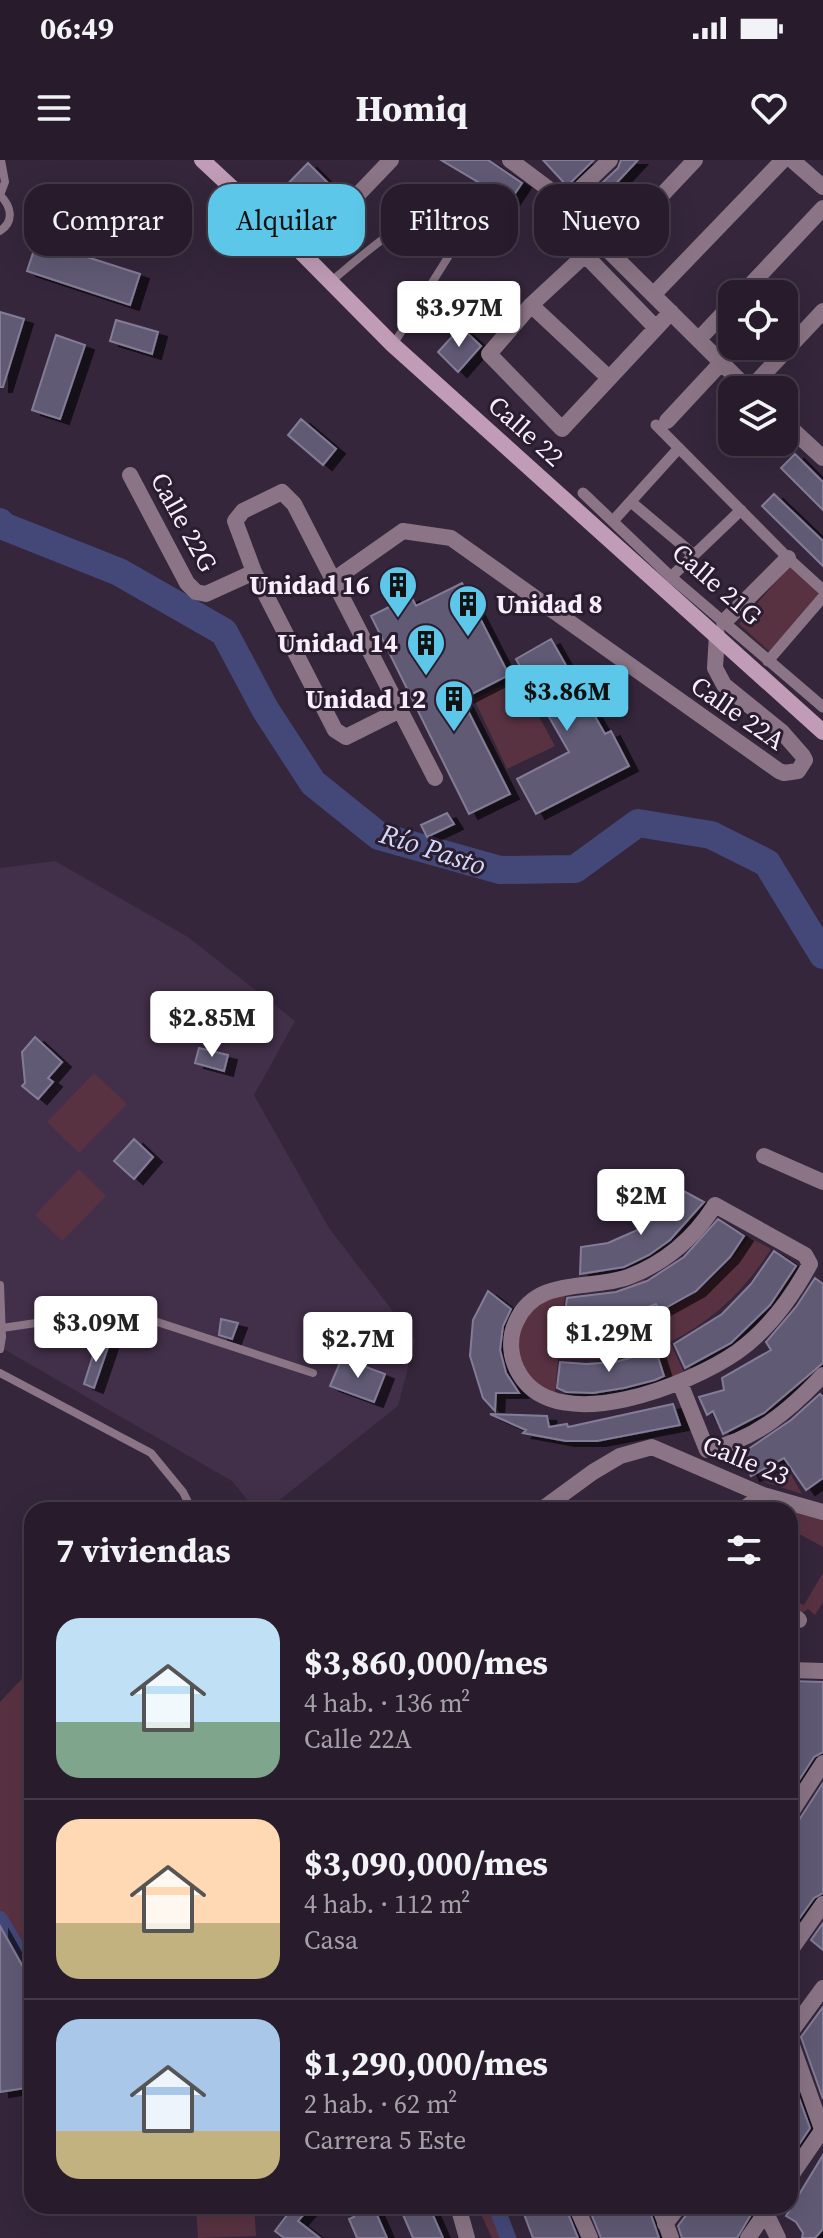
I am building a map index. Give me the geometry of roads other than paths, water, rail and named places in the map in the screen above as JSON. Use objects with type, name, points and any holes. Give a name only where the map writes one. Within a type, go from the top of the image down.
[{"type":"main road","name":"Calle 22","points":[[202,160],[228,184]]},
{"type":"main road","name":"Calle 22","points":[[305,256],[393,345],[720,628],[823,732]]},
{"type":"street","points":[[365,187],[391,160]]},
{"type":"street","points":[[585,184],[610,160]]},
{"type":"street","points":[[669,188],[695,160]]},
{"type":"street","points":[[653,295],[783,160]]},
{"type":"street","points":[[792,160],[823,187]]},
{"type":"street","points":[[519,162],[545,184]]},
{"type":"street","points":[[755,280],[823,208]]},
{"type":"street","points":[[656,328],[585,255],[531,305],[489,354],[562,429],[671,312]]},
{"type":"street","points":[[614,256],[734,376]]},
{"type":"street","points":[[531,305],[609,378]]},
{"type":"street","points":[[762,376],[823,311]]},
{"type":"street","points":[[699,339],[718,319]]},
{"type":"street","points":[[721,363],[662,423],[679,448],[823,590]]},
{"type":"street","points":[[798,435],[823,458]]},
{"type":"street","points":[[613,521],[679,448]]},
{"type":"street","name":"Calle 22G","points":[[130,475],[182,574],[196,592],[206,594],[254,572]]},
{"type":"street","points":[[400,710],[346,737],[335,730],[254,572],[236,518],[243,511],[282,492],[288,497],[400,710],[435,778]]},
{"type":"street","name":"Calle 21G","points":[[583,493],[720,628],[822,703]]},
{"type":"street","points":[[631,502],[694,555]]},
{"type":"street","points":[[671,577],[741,510]]},
{"type":"street","name":"Calle 22A","points":[[332,581],[403,531],[451,538],[779,771],[798,771],[805,760],[803,756],[782,732],[724,685],[715,668],[720,628]]},
{"type":"street","points":[[720,628],[788,558]]},
{"type":"street","points":[[768,661],[823,597]]},
{"type":"street","points":[[764,1156],[823,1182]]},
{"type":"street","points":[[715,1205],[805,1255],[810,1264],[784,1304],[756,1337],[725,1359],[680,1383],[600,1402],[579,1404],[558,1401],[537,1392],[521,1377],[513,1358],[512,1334],[521,1312],[540,1295],[563,1287],[619,1280],[662,1260],[695,1233],[715,1205]]},
{"type":"street","points":[[707,1450],[742,1440],[768,1424],[823,1375]]},
{"type":"street","points":[[680,1383],[707,1450],[699,1467]]},
{"type":"street","name":"Calle 23","points":[[552,1502],[620,1456],[652,1447],[786,1502]]},
{"type":"street","points":[[753,1502],[763,1495]]},
{"type":"street","points":[[816,1511],[823,1499]]},
{"type":"street","points":[[798,1670],[823,1671]]},
{"type":"street","points":[[798,1802],[823,1763]]},
{"type":"street","points":[[798,1940],[823,1904]]},
{"type":"street","points":[[798,2022],[823,1988]]},
{"type":"street","points":[[798,2062],[823,2131],[798,2166]]},
{"type":"street","points":[[460,2214],[467,2238]]},
{"type":"street","points":[[580,2214],[590,2238]]},
{"type":"street","points":[[748,2238],[762,2214]]},
{"type":"street","points":[[768,2214],[778,2238]]},
{"type":"lane","points":[[0,231],[6,227],[10,216],[8,204],[0,195],[5,182],[1,160]]},
{"type":"lane","points":[[330,282],[412,221],[425,218],[437,224],[449,241],[450,254],[393,345]]},
{"type":"lane","points":[[0,1285],[0,1349]]},
{"type":"lane","points":[[2,1328],[77,1317],[142,1317],[313,1373]]},
{"type":"lane","points":[[0,1373],[151,1453],[188,1502]]},
{"type":"waterway","name":"Río Pasto","points":[[0,522],[3,526],[119,572],[224,632],[265,709],[313,783],[379,836],[500,870],[575,869],[638,823],[711,835],[767,863],[823,955]]},
{"type":"waterway","points":[[0,1919],[24,1960]]},
{"type":"waterway","points":[[499,2214],[508,2238]]},
{"type":"place","name":"Unidad 16","points":[[398,619]]},
{"type":"place","name":"Unidad 8","points":[[468,638]]},
{"type":"place","name":"Unidad 14","points":[[426,677]]},
{"type":"place","name":"Unidad 12","points":[[454,733]]}]
